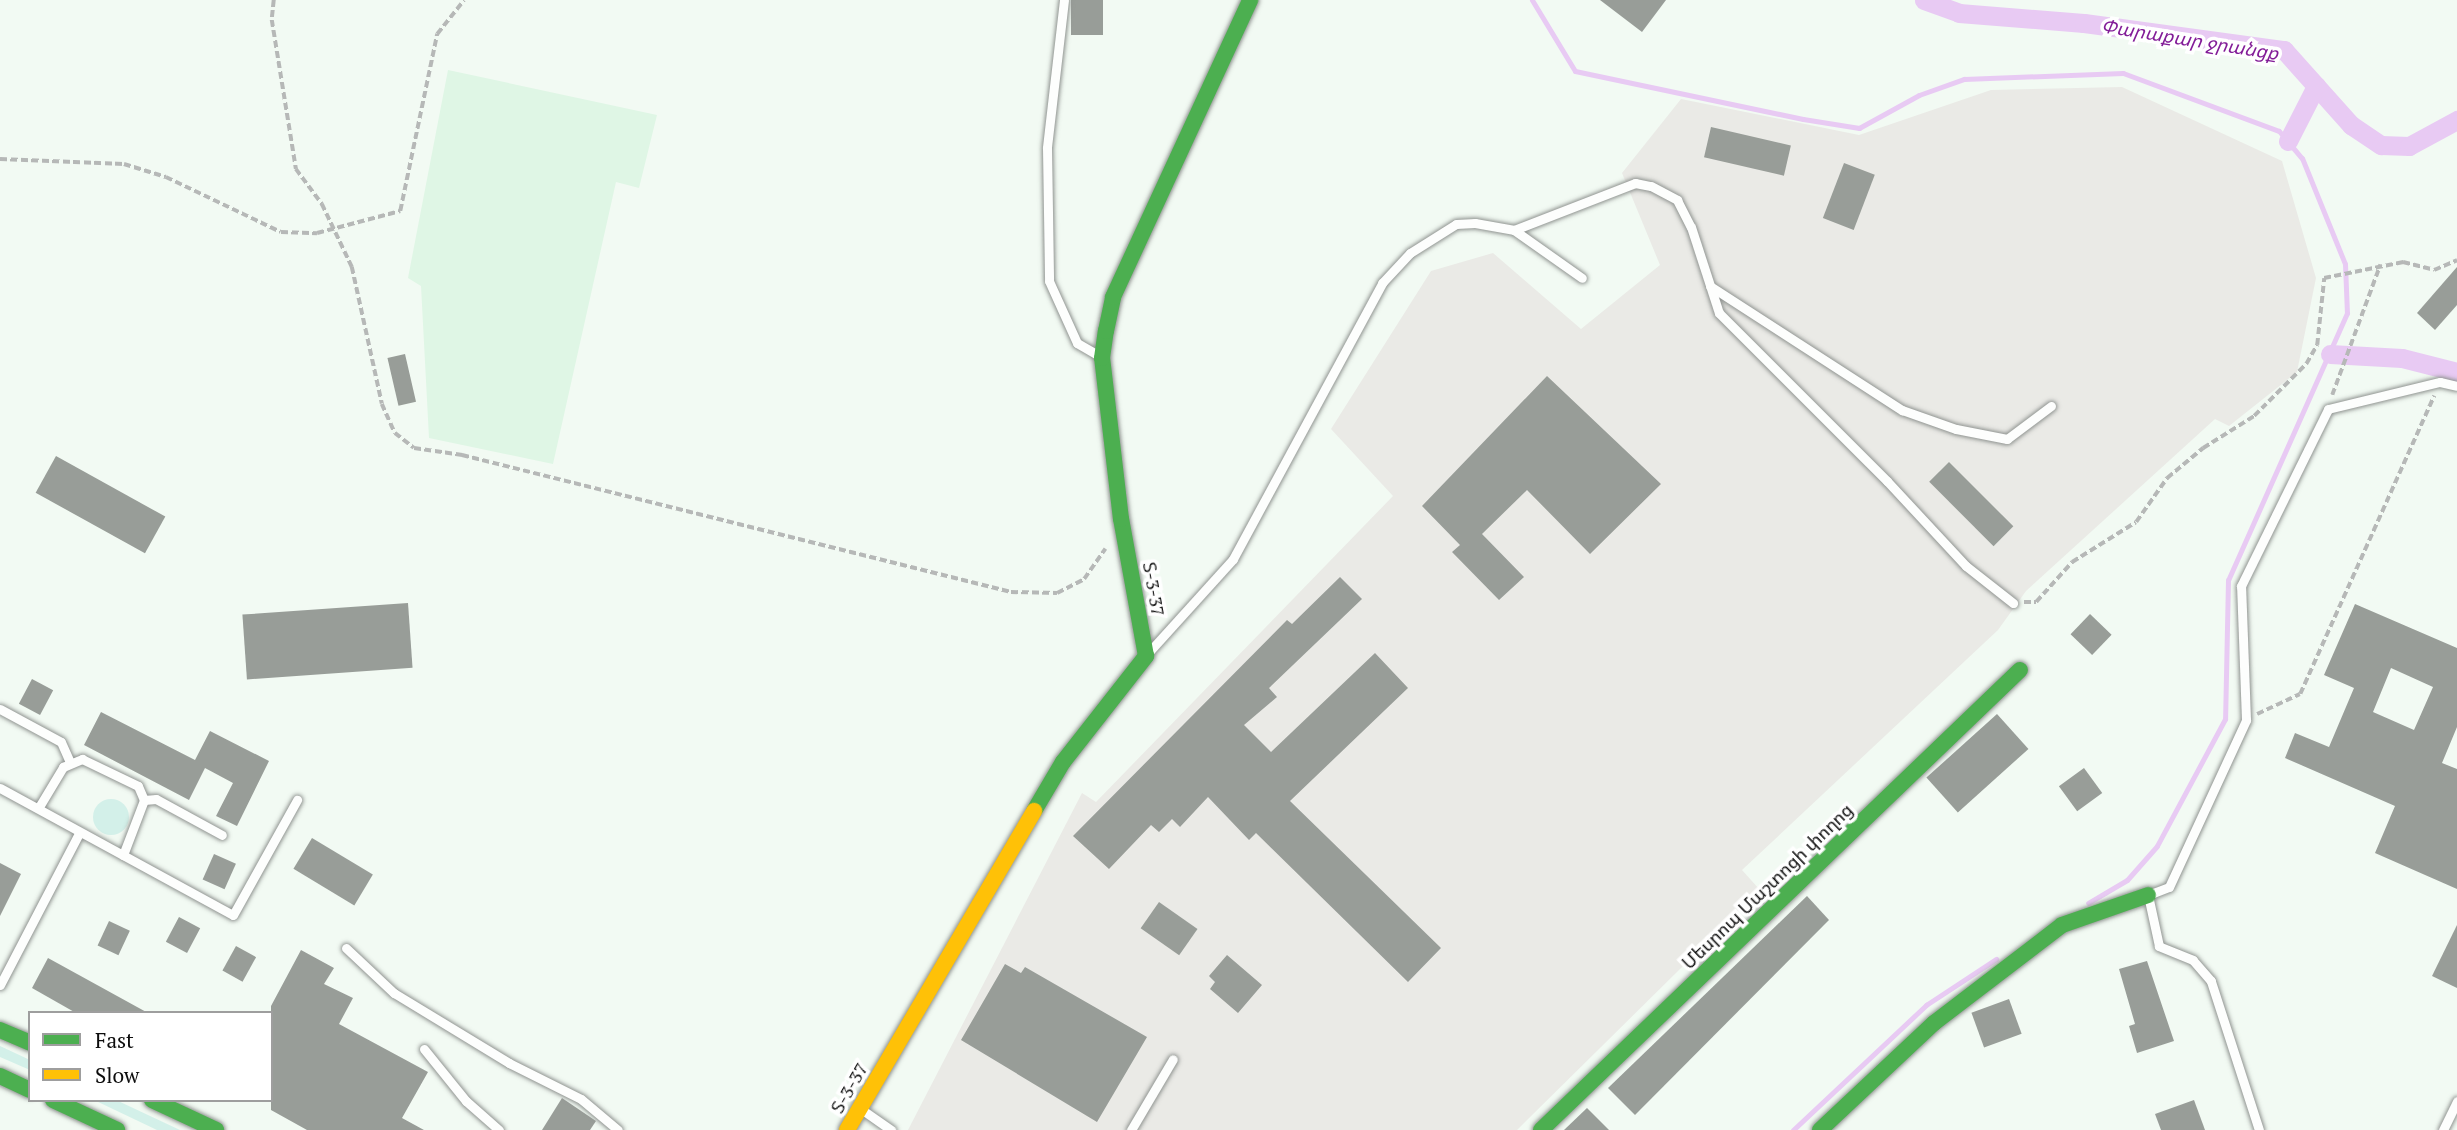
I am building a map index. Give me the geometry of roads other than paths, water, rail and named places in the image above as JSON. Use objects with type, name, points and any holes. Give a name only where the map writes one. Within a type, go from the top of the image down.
[{"type":"main road","name":"Տ-3-37","points":[[846,1130],[1063,762],[1146,656],[1121,519],[1102,358],[1113,297],[1250,0]]},
{"type":"main road","name":"Մեսրոպ Մաշտոցի փողոց","points":[[1541,1130],[2020,670]]},
{"type":"main road","points":[[1820,1130],[1934,1023],[2062,925],[2148,895]]},
{"type":"main road","points":[[0,1030],[28,1042]]},
{"type":"main road","points":[[0,1076],[28,1089]]},
{"type":"main road","points":[[56,1102],[117,1130]]},
{"type":"main road","points":[[156,1102],[216,1130]]},
{"type":"lane","points":[[1064,0],[1047,148],[1049,281],[1077,343],[1102,358]]},
{"type":"lane","points":[[1146,656],[1233,559],[1382,284],[1410,253],[1456,224],[1514,230],[1635,183],[1651,186],[1677,200],[1719,313],[1888,481],[1966,566],[2013,603]]},
{"type":"lane","points":[[1514,230],[1582,278]]},
{"type":"lane","points":[[1710,286],[1902,411],[1956,429],[2007,439],[2051,406]]},
{"type":"lane","points":[[2259,1130],[2211,981],[2193,960],[2159,946],[2148,895],[2168,887],[2246,720],[2241,586],[2328,409],[2440,382],[2457,386]]},
{"type":"lane","points":[[0,709],[61,742],[70,762]]},
{"type":"lane","points":[[70,762],[92,762],[138,786],[144,800],[123,855]]},
{"type":"lane","points":[[39,807],[70,762]]},
{"type":"lane","points":[[0,788],[233,915],[297,800]]},
{"type":"lane","points":[[144,800],[156,799],[222,835]]},
{"type":"lane","points":[[0,985],[79,833]]},
{"type":"lane","points":[[346,948],[394,992],[509,1063],[581,1100],[618,1130]]},
{"type":"lane","points":[[424,1049],[466,1101],[499,1130]]},
{"type":"lane","points":[[1131,1130],[1173,1059]]},
{"type":"lane","points":[[2443,1130],[2457,1101]]},
{"type":"lane","points":[[859,1108],[891,1130]]},
{"type":"waterway","points":[[1532,0],[1575,71],[1803,119],[1859,128],[1919,95],[1964,79],[2123,73],[2279,131],[2302,158],[2345,264],[2347,313],[2228,580],[2225,719],[2157,846],[2127,880],[2088,903]]},
{"type":"waterway","name":"Փարաքար ջրանցք","points":[[1924,0],[1959,13],[2084,23],[2284,50],[2351,125],[2381,145],[2409,146],[2457,120]]},
{"type":"waterway","points":[[2288,141],[2316,86]]},
{"type":"waterway","points":[[2330,354],[2402,358],[2457,372]]},
{"type":"waterway","points":[[1793,1130],[1926,1005],[1996,959]]}]
